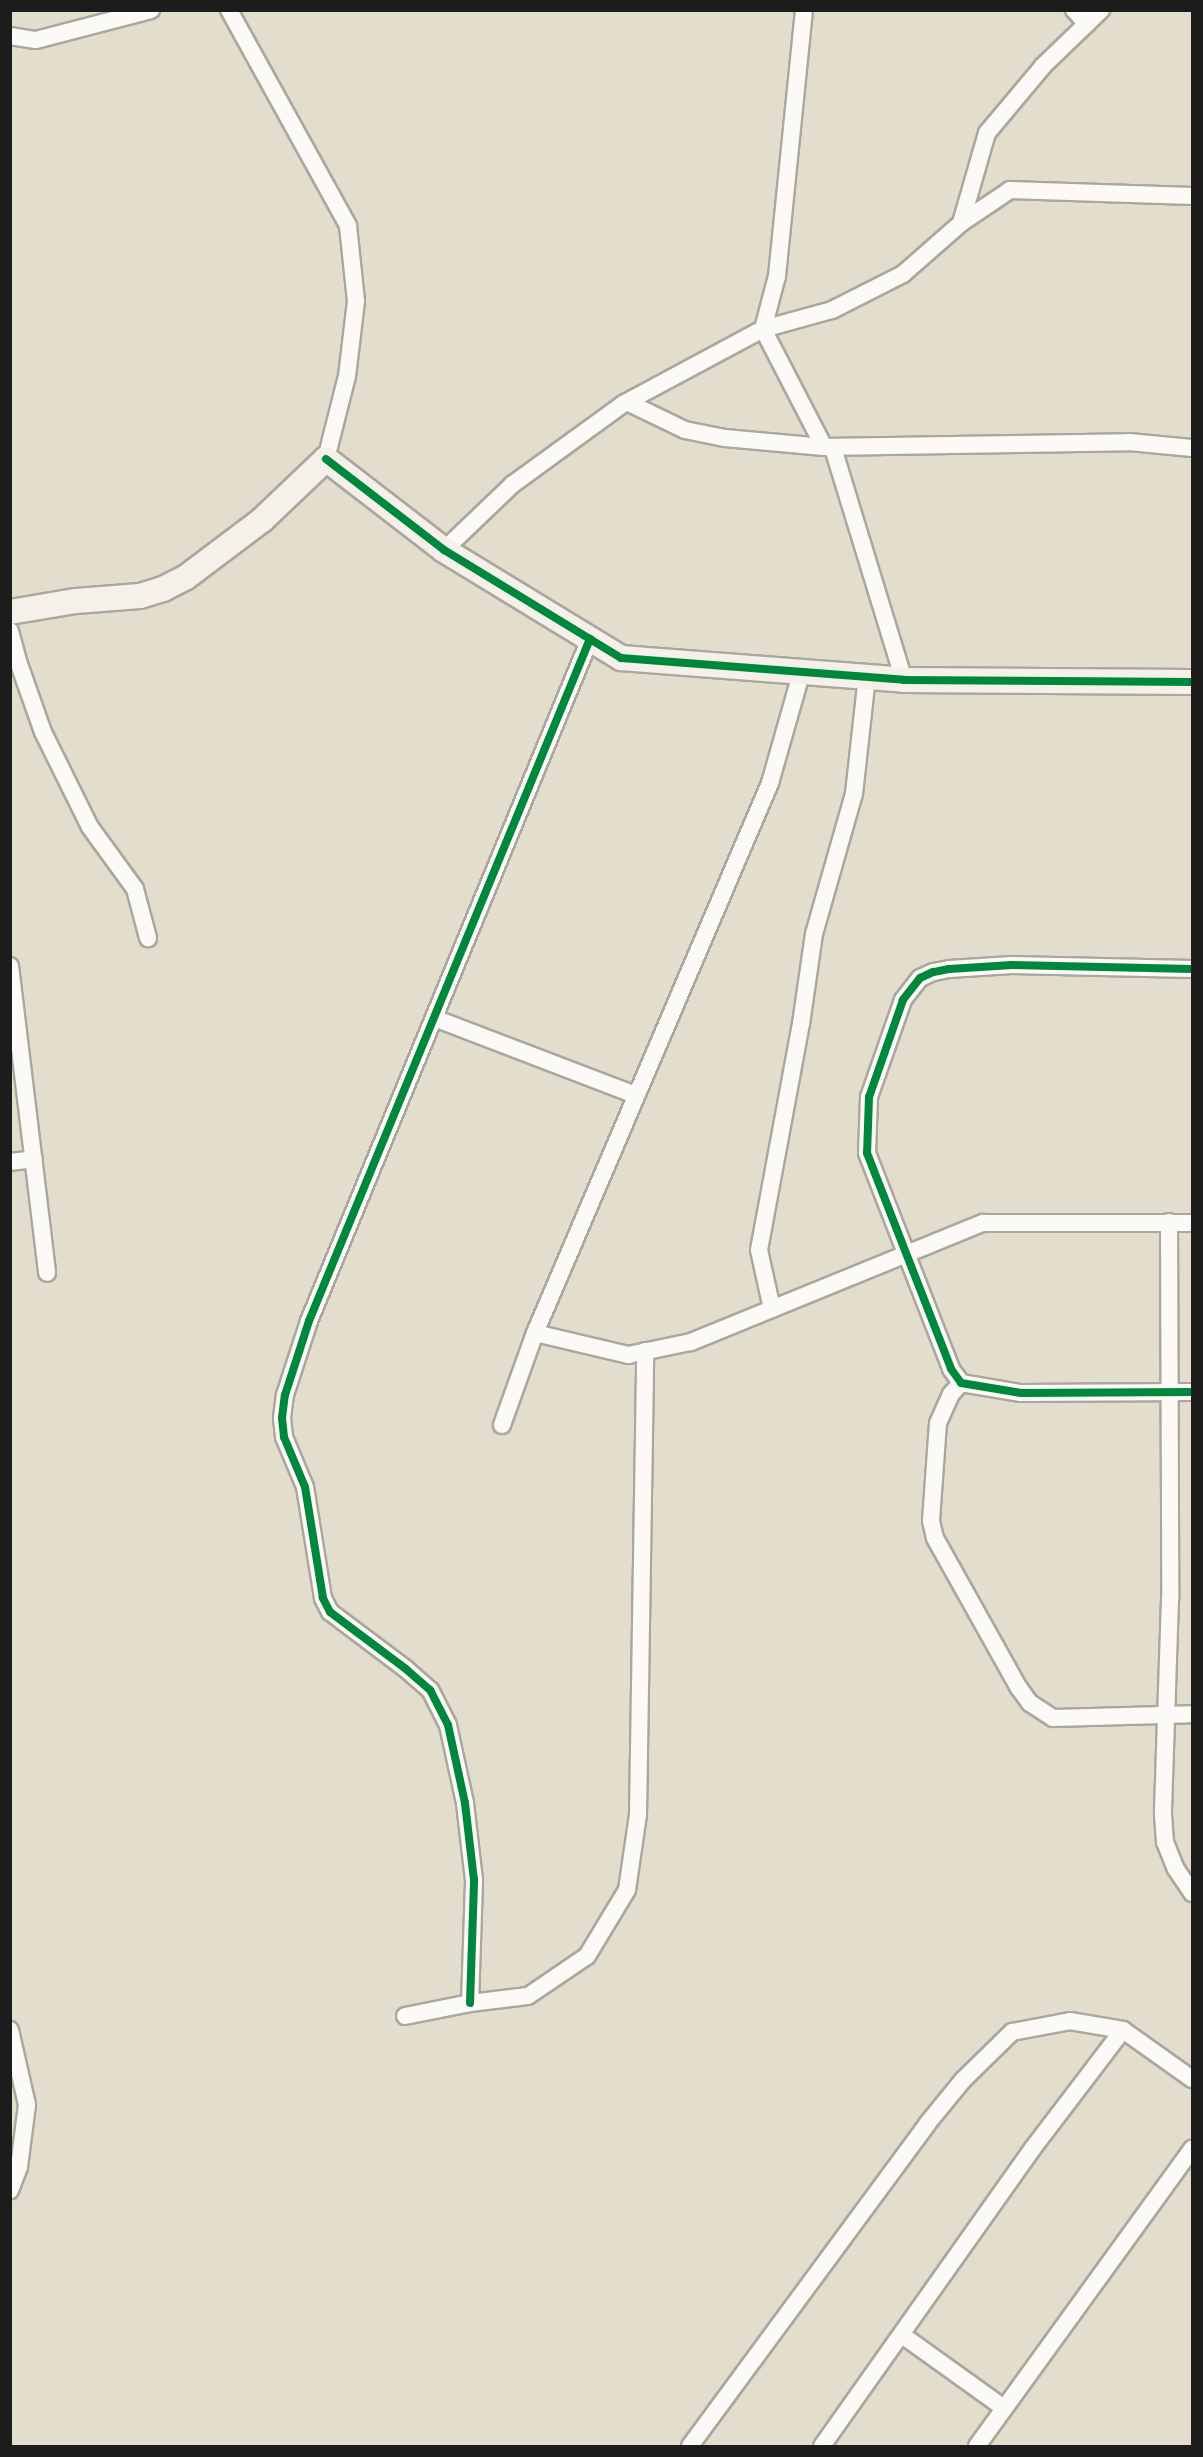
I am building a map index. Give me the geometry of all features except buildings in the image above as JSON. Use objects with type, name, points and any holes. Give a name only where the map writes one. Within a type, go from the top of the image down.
[{"type":"street","points":[[10,36],[36,40],[151,10]]},
{"type":"street","points":[[10,612],[76,601],[140,596],[163,589],[185,578],[262,520],[326,459],[347,376],[356,301],[348,226],[229,10]]},
{"type":"street","points":[[804,10],[777,276],[763,329],[828,448],[904,680]]},
{"type":"street","points":[[1074,10],[1087,24]]},
{"type":"street","points":[[961,223],[987,134],[1043,66],[1101,10]]},
{"type":"street","points":[[444,550],[513,484],[627,402],[763,329],[832,310],[903,274],[961,223],[1010,190],[1192,196]]},
{"type":"street","points":[[627,402],[685,430],[725,438],[828,448],[1129,442],[1192,448]]},
{"type":"street","points":[[326,459],[444,550],[621,658],[904,680],[1192,682]]},
{"type":"street","points":[[10,631],[43,732],[90,827],[135,889],[148,938]]},
{"type":"street","points":[[470,2004],[474,1880],[465,1803],[448,1725],[430,1690],[330,1612],[323,1598],[305,1487],[284,1437],[282,1418],[285,1395],[309,1321],[590,639]]},
{"type":"street","points":[[502,1425],[535,1333],[770,783],[802,671]]},
{"type":"street","points":[[772,1309],[759,1250],[801,1024],[814,934],[854,794],[867,677]]},
{"type":"street","points":[[1192,969],[1012,965],[933,972],[915,983],[903,1000],[869,1097],[867,1153],[951,1369],[961,1383],[1021,1393],[1192,1392]]},
{"type":"street","points":[[10,966],[47,1273]]},
{"type":"street","points":[[434,1018],[636,1095]]},
{"type":"street","points":[[10,1162],[34,1159]]},
{"type":"street","points":[[1169,1222],[1167,1392],[1170,1599],[1165,1716],[1165,1842],[1176,1869],[1192,1893]]},
{"type":"street","points":[[535,1333],[628,1355],[691,1342],[983,1223],[1192,1223]]},
{"type":"street","points":[[405,2016],[528,1996],[587,1956],[627,1890],[638,1815],[645,1352]]},
{"type":"street","points":[[961,1383],[951,1394],[938,1423],[930,1521],[935,1538],[1018,1688],[1030,1703],[1053,1718],[1192,1714]]},
{"type":"street","points":[[690,2446],[927,2124],[963,2080],[1012,2032],[1071,2022],[1123,2030],[1192,2079]]},
{"type":"street","points":[[10,2030],[27,2105],[19,2167],[10,2190]]},
{"type":"street","points":[[822,2446],[1034,2148],[1123,2030]]},
{"type":"street","points":[[977,2446],[1192,2149]]},
{"type":"street","points":[[902,2335],[1004,2408]]},
{"type":"cycle path","points":[[326,459],[444,550],[621,658],[904,680],[1192,682]]},
{"type":"cycle path","points":[[470,2003],[474,1880],[465,1803],[448,1725],[430,1690],[330,1612],[323,1598],[305,1487],[284,1437],[282,1418],[285,1395],[309,1321],[590,639]]},
{"type":"cycle path","points":[[1192,969],[1012,965],[949,969],[933,972],[920,978],[903,1000],[869,1097],[867,1153],[951,1369],[961,1383],[1021,1393],[1192,1392]]}]
